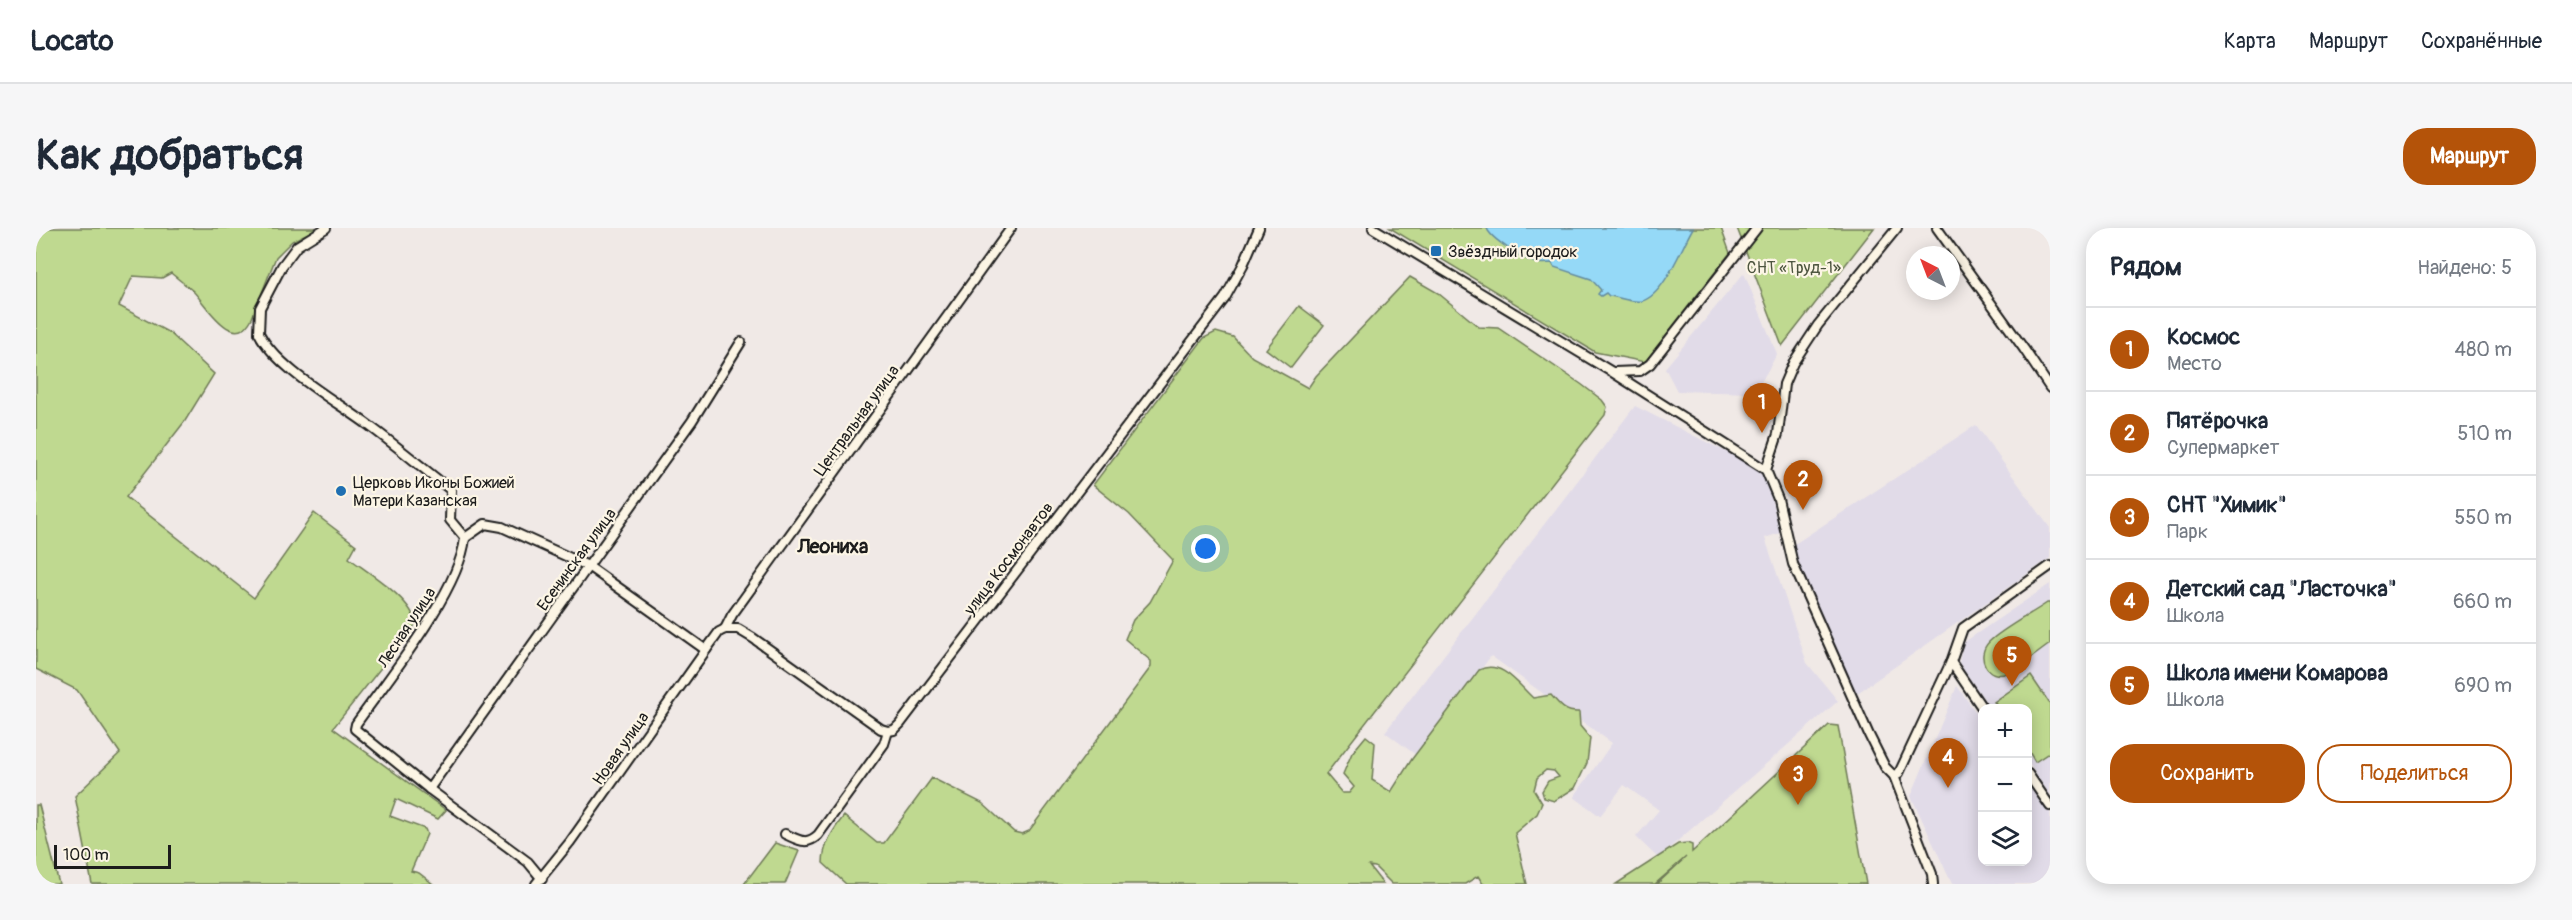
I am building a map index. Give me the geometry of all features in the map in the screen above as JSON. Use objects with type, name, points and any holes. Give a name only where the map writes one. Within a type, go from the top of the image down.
[{"type":"street","points":[[326,228],[297,246],[282,266],[260,309],[258,333],[277,357],[451,490],[450,520],[465,538],[485,524],[502,527],[588,566],[706,650]]},
{"type":"street","name":"Центральная улица","points":[[725,629],[729,620],[1011,228]]},
{"type":"street","name":"улица Космонавтов","points":[[785,834],[804,843],[812,841],[818,835],[884,744],[888,731],[894,730],[900,724],[1219,306],[1243,265],[1259,228]]},
{"type":"street","points":[[1373,228],[1612,372],[1766,470],[1778,500],[1793,564],[1869,735],[1885,767],[1894,776],[1932,874],[1933,884]]},
{"type":"street","points":[[1612,372],[1640,371],[1650,364],[1758,228]]},
{"type":"street","points":[[1766,470],[1778,434],[1784,384],[1793,363],[1818,325],[1897,228]]},
{"type":"street","points":[[1937,228],[2050,388]]},
{"type":"street","name":"Есенинская улица","points":[[429,789],[692,421],[741,342]]},
{"type":"street","name":"Лесная улица","points":[[429,789],[355,729],[356,724],[412,646],[436,606],[462,560],[465,538]]},
{"type":"street","points":[[1894,776],[1899,773],[1951,662],[1963,628],[2050,566]]},
{"type":"street","points":[[725,629],[738,629],[753,638],[881,729],[888,731]]},
{"type":"street","name":"Новая улица","points":[[539,881],[719,632],[725,629]]},
{"type":"street","points":[[1951,662],[1980,704]]},
{"type":"street","points":[[2032,780],[2050,806]]},
{"type":"street","points":[[429,789],[528,862],[539,881]]},
{"type":"shaded area","points":[[1744,273],[1777,354],[1755,393],[1677,391],[1665,368]]},
{"type":"shaded area","points":[[1635,406],[1742,460],[1757,469],[1767,482],[1780,533],[1765,538],[1807,663],[1838,701],[1658,858],[1636,837],[1659,810],[1624,785],[1600,816],[1574,797],[1612,743],[1491,656],[1416,755],[1385,732]]},
{"type":"shaded area","points":[[1976,425],[2050,528],[2050,558],[1856,694],[1797,562],[1793,545]]},
{"type":"shaded area","points":[[2050,584],[2050,795],[2032,768],[2032,704],[1987,704],[1959,663],[1963,643]]},
{"type":"shaded area","points":[[1957,686],[1978,715],[1978,866],[2032,866],[2032,786],[2050,811],[2050,884],[1952,884],[1911,796]]},
{"type":"green space","points":[[36,228],[318,228],[292,241],[276,257],[252,318],[245,328],[237,331],[220,322],[193,291],[171,273],[162,278],[133,276],[119,306],[170,333],[214,374],[185,421],[126,497],[254,598],[314,513],[356,545],[349,558],[390,588],[408,607],[415,625],[333,728],[446,810],[438,819],[396,799],[390,816],[425,829],[427,834],[411,871],[419,873],[433,884],[92,884],[75,796],[120,753],[77,690],[36,669]]},
{"type":"green space","points":[[1390,228],[1721,228],[1730,253],[1645,362],[1595,352]]},
{"type":"green space","name":"СНТ «Труд-1»","points":[[1737,228],[1874,228],[1782,346]]},
{"type":"green space","points":[[1410,277],[1438,293],[1479,327],[1498,328],[1581,384],[1602,400],[1607,407],[1605,415],[1326,774],[1342,793],[1349,793],[1354,787],[1343,774],[1352,753],[1366,736],[1375,743],[1372,780],[1391,792],[1412,759],[1479,670],[1487,667],[1502,670],[1533,698],[1551,695],[1566,710],[1579,712],[1580,726],[1590,738],[1587,763],[1575,788],[1554,801],[1544,798],[1542,791],[1548,781],[1559,777],[1554,771],[1546,770],[1537,778],[1534,790],[1542,803],[1537,814],[1515,833],[1527,884],[1483,884],[1478,876],[1465,884],[1392,884],[1375,867],[1369,866],[1383,884],[846,884],[823,863],[829,838],[844,816],[877,843],[884,843],[932,778],[982,803],[1014,832],[1022,834],[1029,831],[1151,667],[1151,661],[1125,639],[1133,620],[1150,602],[1173,560],[1129,514],[1093,485],[1204,338],[1216,332],[1233,337],[1252,357],[1308,388],[1316,376]]},
{"type":"green space","points":[[1299,306],[1324,325],[1291,368],[1266,349]]},
{"type":"green space","points":[[2050,603],[2050,644],[2007,673],[1994,674],[1989,670],[1985,666],[1983,654],[1989,642]]},
{"type":"green space","points":[[2031,676],[2050,704],[2050,752],[2035,762],[2032,757],[2032,704],[1996,704],[1994,702]]},
{"type":"green space","points":[[1829,725],[1838,726],[1866,884],[1657,884],[1686,857],[1655,884],[1616,884],[1678,844],[1692,845],[1692,852]]},
{"type":"green space","points":[[36,805],[39,805],[59,884],[36,884]]},
{"type":"green space","points":[[775,843],[799,851],[785,884],[744,884]]},
{"type":"water","points":[[1487,228],[1693,228],[1672,269],[1658,290],[1642,301],[1630,301],[1609,296],[1606,293],[1601,296],[1598,294],[1601,290],[1591,279],[1554,267],[1552,263],[1537,263],[1525,258],[1501,243]]},
{"type":"place","name":"Звёздный городок","points":[[1436,251]]},
{"type":"place","name":"Космос","points":[[1762,433]]},
{"type":"place","name":"Церковь Иконы Божией Матери Казанская","points":[[341,491]]},
{"type":"place","name":"Пятёрочка","points":[[1803,510]]},
{"type":"place","name":"Школа имени Комарова","points":[[2012,686]]},
{"type":"place","name":"Детский сад \"Ласточка\"","points":[[1948,788]]},
{"type":"place","name":"СНТ \"Химик\"","points":[[1798,805]]},
{"type":"district","name":"Леониха","points":[[833,546]]}]
